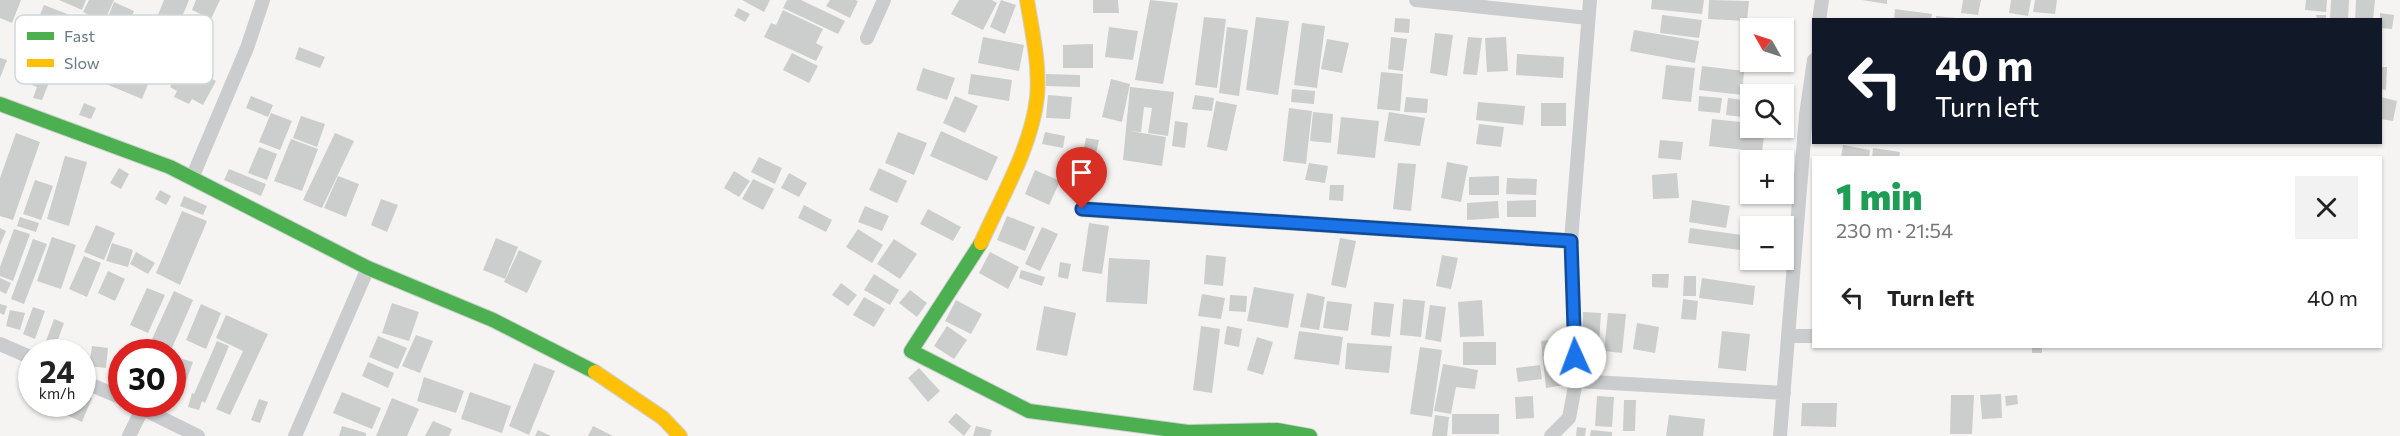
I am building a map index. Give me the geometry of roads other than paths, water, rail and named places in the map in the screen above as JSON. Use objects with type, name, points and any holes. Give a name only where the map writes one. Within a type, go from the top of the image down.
[{"type":"street","points":[[192,178],[247,48],[264,0]]},
{"type":"street","points":[[867,38],[884,0]]},
{"type":"street","points":[[1027,0],[1036,57],[1037,96],[1029,135],[979,249],[911,351],[1029,411],[1188,432],[1277,430],[1310,436]]},
{"type":"street","points":[[1416,0],[1588,18]]},
{"type":"street","points":[[1551,436],[1569,418],[1576,381],[1571,241],[1590,0]]},
{"type":"street","points":[[1819,18],[1822,0]]},
{"type":"street","points":[[1780,436],[1812,88]]},
{"type":"street","points":[[0,104],[128,151],[192,178],[368,268],[493,320],[597,372],[663,418],[680,436]]},
{"type":"street","points":[[1082,209],[1571,241]]},
{"type":"street","points":[[295,436],[368,268]]},
{"type":"street","points":[[1788,336],[1812,336]]},
{"type":"street","points":[[0,344],[18,352]]},
{"type":"street","points":[[1576,381],[1784,393]]},
{"type":"street","points":[[129,436],[135,417]]},
{"type":"street","points":[[160,417],[198,436]]}]
